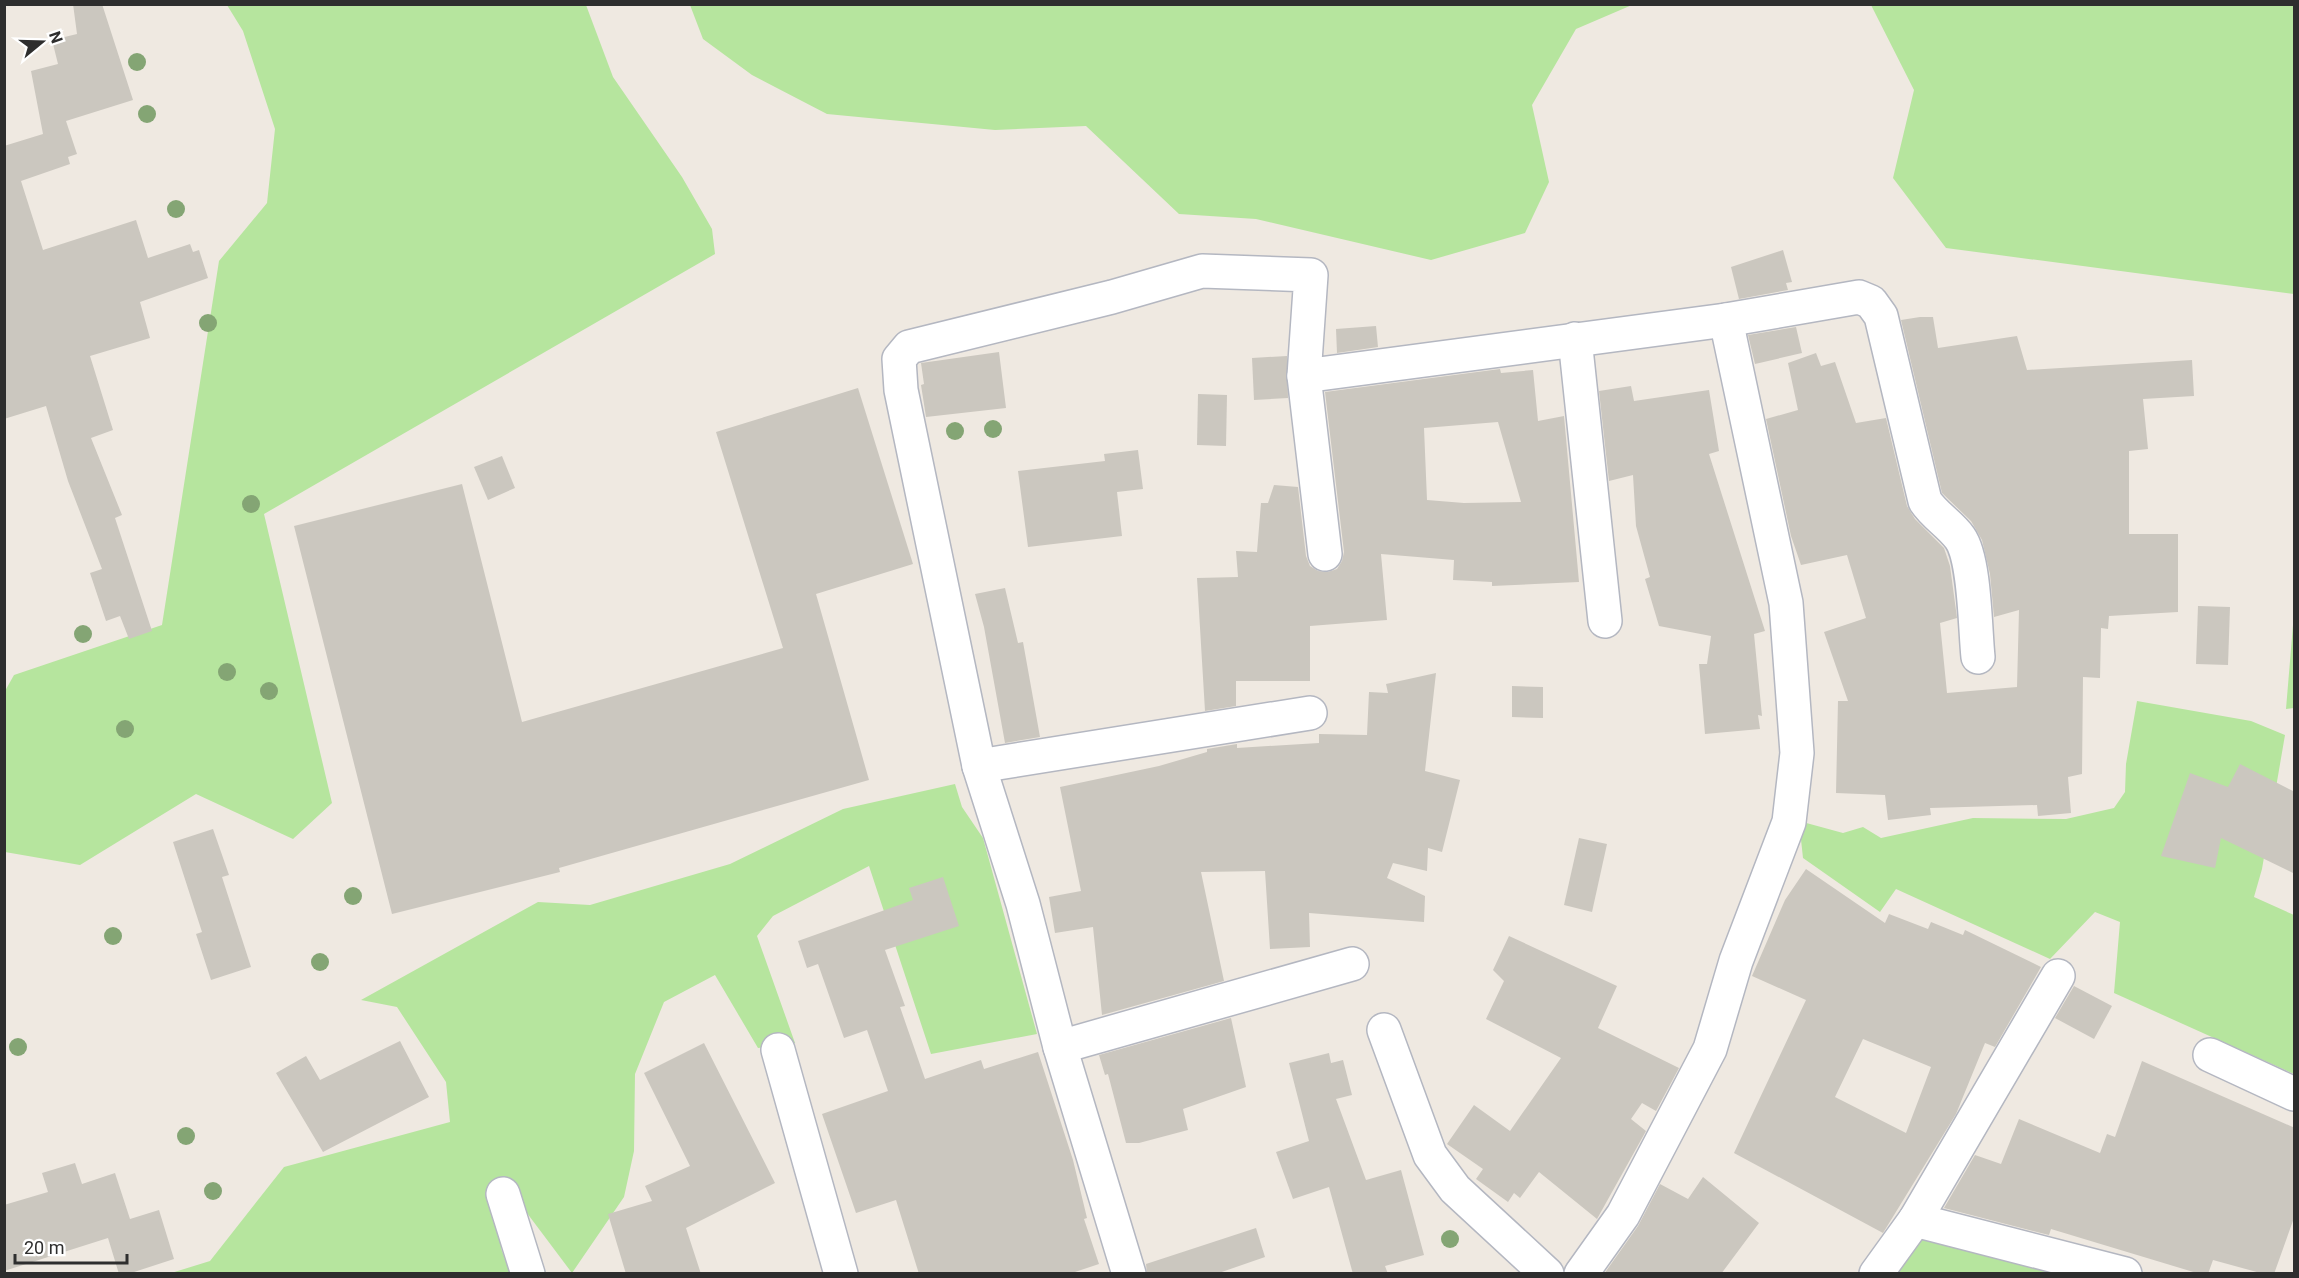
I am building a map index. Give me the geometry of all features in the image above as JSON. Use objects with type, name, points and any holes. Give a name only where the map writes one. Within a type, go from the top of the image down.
[{"type":"street","points":[[1129,1274],[1060,1047],[1023,904],[979,766],[901,390],[899,359],[909,347],[1112,297],[1193,273],[1311,274],[1304,376],[1325,554]]},
{"type":"street","points":[[1304,376],[1726,320],[1859,297],[1871,302],[1881,316],[1925,501],[1935,516],[1960,537],[1968,554],[1978,657]]},
{"type":"street","points":[[1581,1274],[1623,1215],[1710,1049],[1736,961],[1789,822],[1797,753],[1786,603],[1726,320]]},
{"type":"street","points":[[1575,339],[1605,621]]},
{"type":"street","points":[[979,766],[1311,713]]},
{"type":"street","points":[[1060,1047],[1352,964]]},
{"type":"street","points":[[1876,1274],[1915,1220],[2058,976]]},
{"type":"street","points":[[1384,1030],[1430,1155],[1455,1189],[1547,1274]]},
{"type":"street","points":[[778,1050],[841,1274]]},
{"type":"street","points":[[2210,1055],[2295,1094]]},
{"type":"street","points":[[503,1194],[528,1274]]},
{"type":"street","points":[[1915,1220],[2125,1274]]},
{"type":"green space","points":[[690,4],[1632,5],[1576,29],[1532,105],[1549,182],[1525,233],[1431,260],[1256,219],[1179,214],[1086,126],[995,130],[827,114],[752,75],[703,39]]},
{"type":"green space","points":[[227,5],[586,5],[613,77],[682,177],[712,229],[715,254],[264,514],[332,803],[293,839],[196,794],[80,865],[5,852],[5,691],[14,675],[162,625],[219,261],[267,203],[275,129],[243,31]]},
{"type":"green space","points":[[1871,5],[2294,5],[2294,294],[1946,248],[1893,178],[1914,90]]},
{"type":"green space","points":[[2294,613],[2294,708],[2286,709]]},
{"type":"green space","points":[[2137,701],[2251,721],[2285,735],[2262,869],[2254,897],[2294,915],[2294,1074],[2114,993],[2120,922],[2095,912],[2050,959],[1896,889],[1880,912],[1803,858],[1799,821],[1843,833],[1863,827],[1881,838],[1973,818],[2066,819],[2114,808],[2125,792],[2126,764]]},
{"type":"green space","points":[[955,784],[962,807],[983,838],[1037,1034],[931,1054],[869,866],[773,916],[757,936],[795,1043],[758,1048],[715,975],[664,1002],[635,1074],[634,1151],[624,1197],[572,1273],[503,1181],[501,1248],[510,1273],[168,1274],[210,1261],[284,1167],[450,1122],[446,1082],[397,1007],[361,1000],[538,902],[590,905],[730,864],[843,809]]},
{"type":"green space","points":[[1928,1231],[2063,1274],[1896,1274]]},
{"type":"building","points":[[73,4],[102,4],[133,100],[66,121],[77,154],[68,157],[70,164],[21,181],[43,250],[136,220],[148,258],[190,244],[193,252],[199,250],[208,278],[140,302],[150,338],[90,356],[113,430],[91,438],[122,515],[115,518],[152,631],[129,639],[120,616],[106,621],[90,573],[102,569],[68,481],[46,406],[4,419],[4,146],[43,134],[31,71],[58,64],[52,40],[77,34]]},
{"type":"building","points":[[1783,250],[1792,282],[1786,283],[1788,290],[1739,299],[1731,267]]},
{"type":"building","points":[[1933,317],[1938,348],[2017,336],[2027,370],[2192,360],[2194,396],[2143,399],[2148,449],[2129,451],[2129,534],[2178,534],[2178,612],[2109,616],[2108,629],[2101,628],[2100,678],[2083,677],[2082,774],[2068,777],[2071,813],[2038,816],[2037,805],[1930,808],[1931,815],[1888,820],[1885,795],[1836,793],[1838,701],[1848,701],[1824,632],[1866,618],[1847,555],[1801,565],[1791,536],[1766,419],[1798,410],[1788,363],[1816,353],[1821,366],[1835,362],[1856,423],[1886,418],[1907,506],[1915,519],[1944,548],[1950,566],[1957,618],[1940,623],[1947,693],[2017,687],[2019,610],[1994,617],[1990,574],[1982,540],[1971,521],[1942,493],[1901,320]]},
{"type":"building","points":[[1376,326],[1378,347],[1337,353],[1336,329]]},
{"type":"building","points":[[1796,327],[1802,353],[1755,364],[1748,335]]},
{"type":"building","points":[[999,352],[1006,408],[926,417],[921,385],[924,384],[921,363]]},
{"type":"building","points":[[1287,356],[1288,398],[1254,400],[1252,358]]},
{"type":"building","points":[[1500,369],[1501,373],[1533,370],[1538,421],[1564,416],[1579,582],[1492,586],[1492,582],[1453,580],[1454,560],[1381,554],[1387,620],[1310,626],[1310,681],[1236,681],[1236,706],[1205,711],[1197,578],[1238,577],[1236,551],[1257,552],[1261,503],[1268,503],[1274,485],[1298,487],[1306,556],[1310,566],[1318,571],[1328,572],[1337,569],[1342,561],[1344,552],[1325,392]],"holes":[[[1498,422],[1521,502],[1464,503],[1427,500],[1424,428]]]},
{"type":"building","points":[[1631,386],[1634,401],[1709,390],[1719,451],[1709,454],[1765,631],[1754,634],[1762,716],[1758,715],[1760,729],[1705,734],[1699,664],[1707,664],[1711,636],[1659,626],[1645,579],[1650,577],[1636,526],[1633,475],[1609,481],[1599,391]]},
{"type":"building","points":[[858,388],[913,564],[816,594],[869,780],[559,868],[560,872],[392,914],[294,526],[462,484],[522,722],[783,648],[716,432]]},
{"type":"building","points":[[1198,394],[1227,395],[1226,446],[1197,445]]},
{"type":"building","points":[[1138,450],[1143,489],[1117,492],[1122,536],[1028,547],[1018,471],[1105,461],[1104,454]]},
{"type":"building","points":[[502,456],[515,488],[488,500],[474,467]]},
{"type":"building","points":[[1005,588],[1018,643],[1023,642],[1040,737],[1005,743],[984,627],[975,594]]},
{"type":"building","points":[[2198,606],[2230,607],[2228,665],[2196,664]]},
{"type":"building","points":[[1436,673],[1425,771],[1460,780],[1442,852],[1428,848],[1427,871],[1393,863],[1387,878],[1425,896],[1424,922],[1309,913],[1310,947],[1270,949],[1265,871],[1201,872],[1224,981],[1102,1015],[1093,927],[1055,933],[1049,897],[1081,891],[1060,787],[1159,766],[1207,752],[1207,749],[1237,744],[1237,748],[1319,743],[1319,734],[1367,735],[1369,692],[1388,693],[1386,684]]},
{"type":"building","points":[[1512,686],[1543,687],[1543,718],[1512,717]]},
{"type":"building","points":[[2240,764],[2295,792],[2295,874],[2221,838],[2215,868],[2161,856],[2190,773],[2228,787]]},
{"type":"building","points":[[213,829],[229,875],[222,877],[251,967],[211,980],[196,934],[202,932],[173,842]]},
{"type":"building","points":[[1579,838],[1607,844],[1592,912],[1564,905]]},
{"type":"building","points":[[1806,869],[1885,923],[1889,914],[1928,929],[1931,922],[1963,935],[1965,930],[2041,967],[1995,1047],[1985,1043],[1956,1114],[1883,1233],[1734,1153],[1806,1000],[1752,976],[1785,900]],"holes":[[[1863,1039],[1931,1067],[1906,1133],[1835,1097]]]},
{"type":"building","points":[[943,877],[959,926],[885,950],[905,1006],[900,1007],[925,1079],[981,1060],[984,1069],[1038,1052],[1073,1160],[1087,1218],[1084,1219],[1099,1264],[1069,1274],[919,1274],[896,1200],[856,1213],[822,1114],[888,1091],[867,1030],[844,1038],[818,964],[807,968],[798,941],[913,900],[909,888]]},
{"type":"building","points":[[1509,936],[1617,986],[1598,1028],[1679,1068],[1656,1111],[1642,1103],[1631,1119],[1646,1131],[1597,1219],[1539,1172],[1520,1198],[1514,1193],[1508,1202],[1476,1179],[1483,1169],[1447,1144],[1474,1105],[1510,1131],[1561,1058],[1486,1019],[1504,981],[1493,970]]},
{"type":"building","points":[[2074,986],[2112,1006],[2094,1039],[2055,1018]]},
{"type":"building","points":[[1231,1018],[1246,1087],[1183,1109],[1188,1130],[1139,1143],[1126,1143],[1108,1074],[1105,1075],[1099,1055]]},
{"type":"building","points":[[400,1041],[429,1097],[323,1152],[276,1073],[306,1056],[320,1080]]},
{"type":"building","points":[[704,1043],[775,1183],[686,1228],[701,1274],[626,1274],[608,1214],[652,1201],[645,1186],[690,1166],[644,1073]]},
{"type":"building","points":[[1329,1053],[1331,1063],[1343,1060],[1352,1095],[1336,1099],[1366,1180],[1401,1170],[1424,1255],[1385,1266],[1388,1274],[1353,1274],[1329,1187],[1293,1199],[1276,1152],[1309,1141],[1289,1063]]},
{"type":"building","points":[[2142,1061],[2295,1128],[2295,1215],[2274,1274],[2264,1274],[2213,1260],[2208,1274],[2200,1274],[2051,1229],[2049,1235],[1944,1208],[1975,1155],[2001,1164],[2019,1119],[2100,1153],[2107,1134],[2115,1137]]},
{"type":"building","points":[[75,1163],[82,1184],[115,1173],[130,1219],[159,1210],[174,1259],[128,1274],[119,1274],[108,1238],[4,1271],[4,1205],[48,1192],[42,1173]]},
{"type":"building","points":[[1703,1177],[1759,1223],[1721,1274],[1604,1274],[1638,1226],[1660,1184],[1688,1199]]},
{"type":"building","points":[[1256,1228],[1265,1257],[1216,1274],[1147,1274],[1146,1264]]}]
